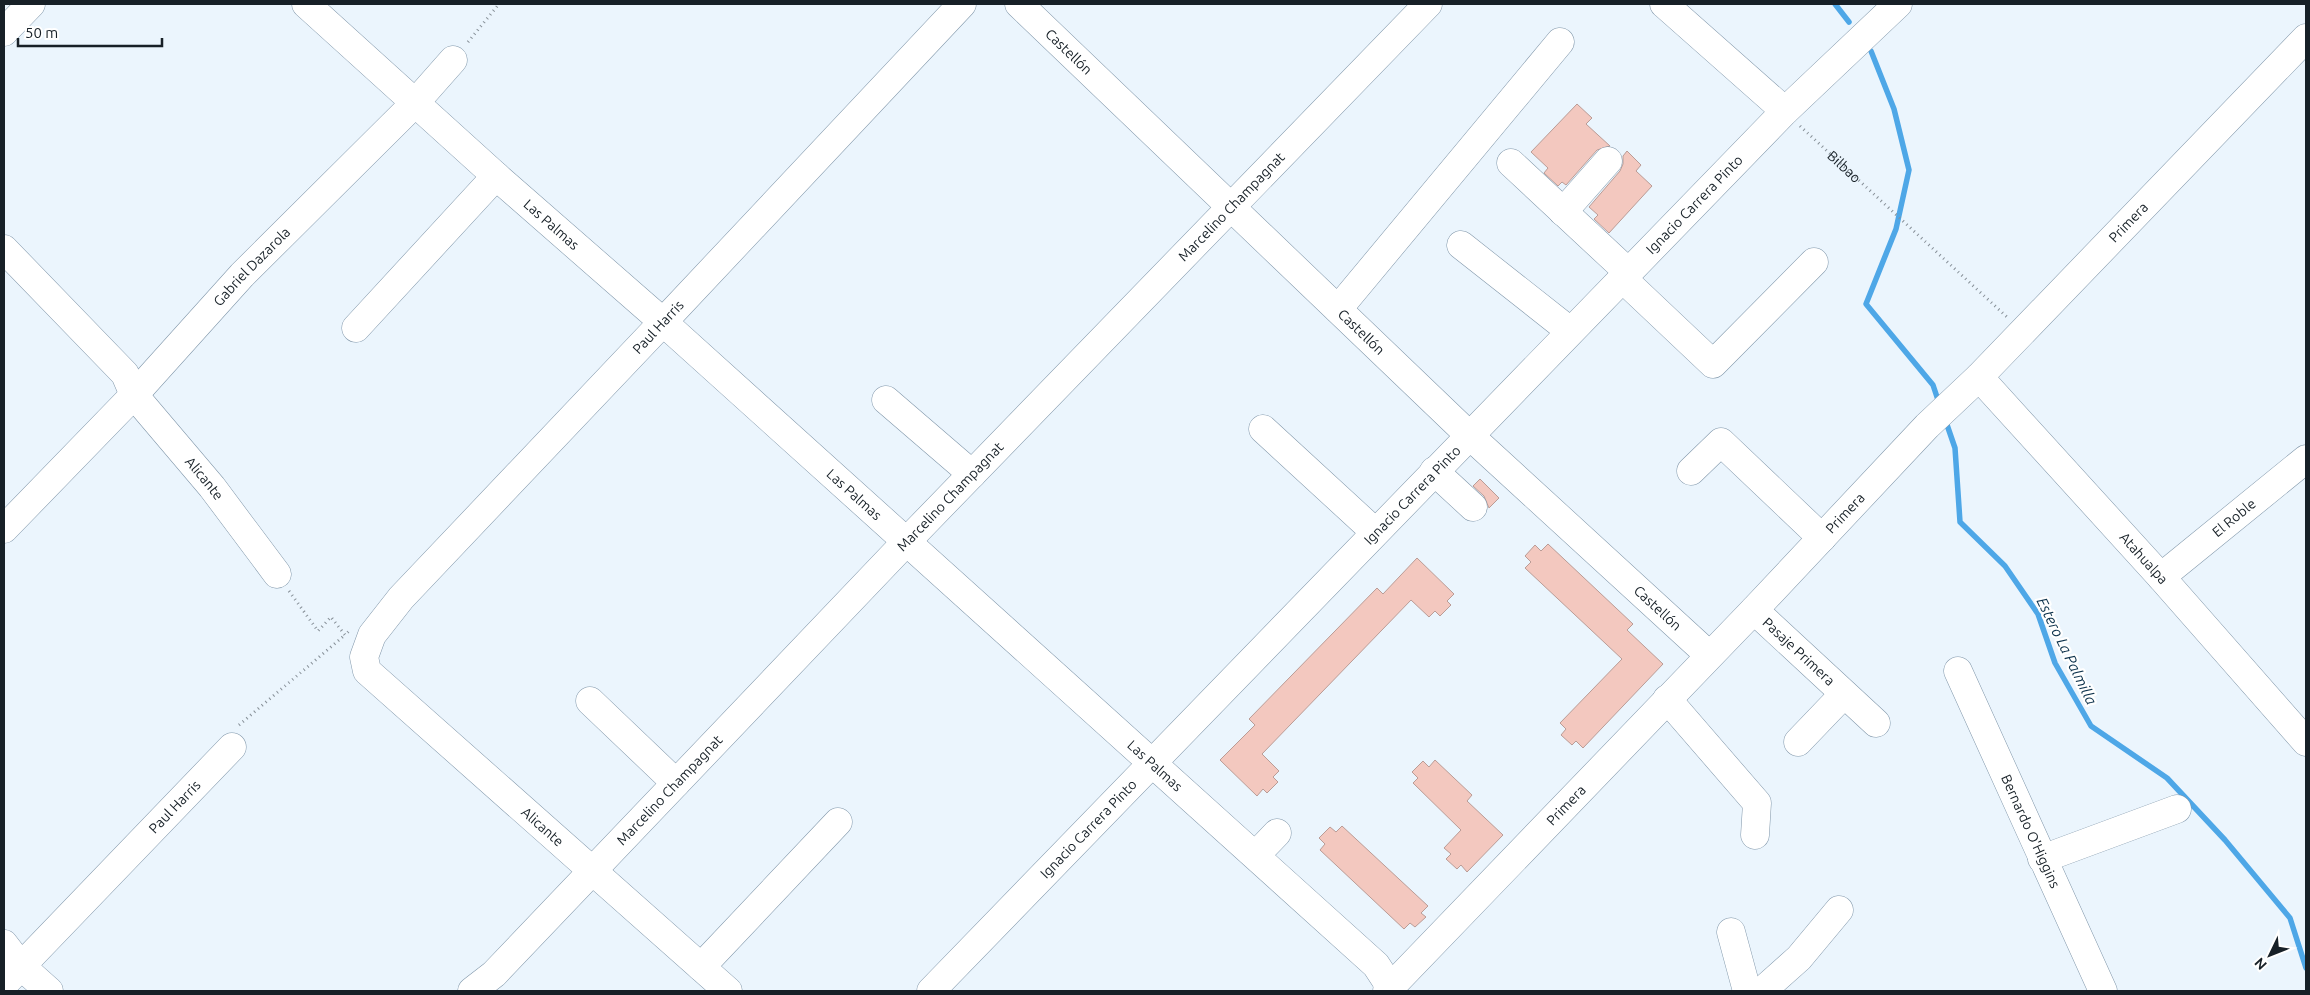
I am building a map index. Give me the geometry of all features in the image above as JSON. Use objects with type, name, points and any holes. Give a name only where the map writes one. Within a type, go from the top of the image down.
[{"type":"street","points":[[4,32],[32,4]]},
{"type":"street","name":"Las Palmas","points":[[306,4],[414,103],[663,322],[1256,855],[1376,966],[1391,990]]},
{"type":"street","name":"Paul Harris","points":[[364,657],[372,635],[401,598],[962,4]]},
{"type":"street","name":"Castellón","points":[[1019,4],[1469,435],[1709,655]]},
{"type":"street","name":"Marcelino Champagnat","points":[[472,991],[494,974],[907,541],[1428,4]]},
{"type":"street","points":[[1664,4],[1785,112]]},
{"type":"street","name":"Ignacio Carrera Pinto","points":[[931,991],[1570,331],[1785,112],[1898,4]]},
{"type":"street","name":"Primera","points":[[1391,990],[1927,426],[1957,395],[1979,377],[2306,38]]},
{"type":"street","points":[[1338,309],[1560,42]]},
{"type":"street","name":"Gabriel Dazarola","points":[[4,529],[134,395],[242,275],[414,103],[453,60]]},
{"type":"street","points":[[1563,212],[1608,161]]},
{"type":"street","points":[[1511,163],[1563,212],[1713,364],[1814,262]]},
{"type":"street","points":[[356,328],[496,176]]},
{"type":"street","points":[[1462,245],[1570,331]]},
{"type":"street","name":"Alicante","points":[[4,249],[125,374],[134,395],[212,487],[277,574]]},
{"type":"street","name":"Atahualpa","points":[[1979,377],[2303,731]]},
{"type":"street","points":[[886,400],[972,474]]},
{"type":"street","points":[[1263,428],[1375,532]]},
{"type":"street","points":[[1691,471],[1721,442],[1822,538]]},
{"type":"street","name":"El Roble","points":[[2161,577],[2306,459]]},
{"type":"street","points":[[1434,471],[1474,507]]},
{"type":"street","name":"Pasaje Primera","points":[[1754,610],[1876,723]]},
{"type":"street","name":"Alicante","points":[[364,657],[367,671],[728,991]]},
{"type":"street","name":"Bernardo O'Higgins","points":[[1958,671],[2103,991]]},
{"type":"street","name":"Pasaje Primera","points":[[1798,742],[1844,694]]},
{"type":"street","points":[[1667,699],[1757,802],[1755,835]]},
{"type":"street","points":[[590,700],[676,783]]},
{"type":"street","name":"Paul Harris","points":[[13,975],[232,747]]},
{"type":"street","points":[[2042,859],[2177,809]]},
{"type":"street","points":[[701,967],[838,822]]},
{"type":"street","points":[[1256,855],[1277,833]]},
{"type":"street","points":[[1762,991],[1799,958],[1839,910]]},
{"type":"street","points":[[1731,932],[1747,991]]},
{"type":"street","points":[[4,944],[13,975],[49,991]]},
{"type":"path","points":[[453,60],[499,4]]},
{"type":"path","name":"Bilbao","points":[[1785,112],[2022,331]]},
{"type":"path","points":[[277,574],[318,630],[332,617],[345,635]]},
{"type":"path","points":[[232,747],[236,728],[351,629]]},
{"type":"building","points":[[1577,104],[1592,118],[1586,124],[1610,146],[1597,150],[1566,185],[1562,182],[1558,186],[1544,173],[1548,168],[1531,152]]},
{"type":"building","points":[[1627,151],[1641,165],[1636,171],[1652,186],[1609,233],[1594,219],[1598,215],[1589,207],[1620,171],[1623,164],[1623,156]]},
{"type":"building","points":[[1480,479],[1499,498],[1489,508],[1484,496],[1473,486]]},
{"type":"building","points":[[1548,544],[1633,624],[1627,630],[1663,664],[1583,748],[1576,741],[1572,745],[1561,735],[1566,729],[1560,723],[1622,659],[1525,568],[1531,562],[1525,556],[1535,545],[1541,551]]},
{"type":"building","points":[[1417,558],[1454,594],[1447,601],[1451,605],[1440,616],[1435,611],[1429,617],[1411,600],[1262,754],[1279,771],[1273,777],[1278,782],[1267,793],[1263,789],[1257,796],[1220,760],[1255,725],[1249,719],[1377,588],[1383,594]]},
{"type":"building","points":[[1435,760],[1472,795],[1467,801],[1503,835],[1467,872],[1461,865],[1457,869],[1446,859],[1451,854],[1444,848],[1461,830],[1413,783],[1418,778],[1412,772],[1423,761],[1429,767]]},
{"type":"building","points":[[1342,826],[1428,906],[1421,913],[1426,917],[1415,927],[1410,923],[1404,929],[1320,850],[1325,844],[1319,838],[1330,827],[1336,832]]},
{"type":"waterway","name":"Estero La Palmilla","points":[[1835,4],[1849,22]]},
{"type":"waterway","name":"Estero La Palmilla","points":[[1871,51],[1894,109],[1909,170],[1896,229],[1866,304],[1933,385],[1939,403]]},
{"type":"waterway","name":"Estero La Palmilla","points":[[1945,419],[1955,448],[1960,522],[2005,566],[2038,614],[2055,663],[2091,726],[2167,778],[2225,840],[2290,918],[2306,968]]}]
